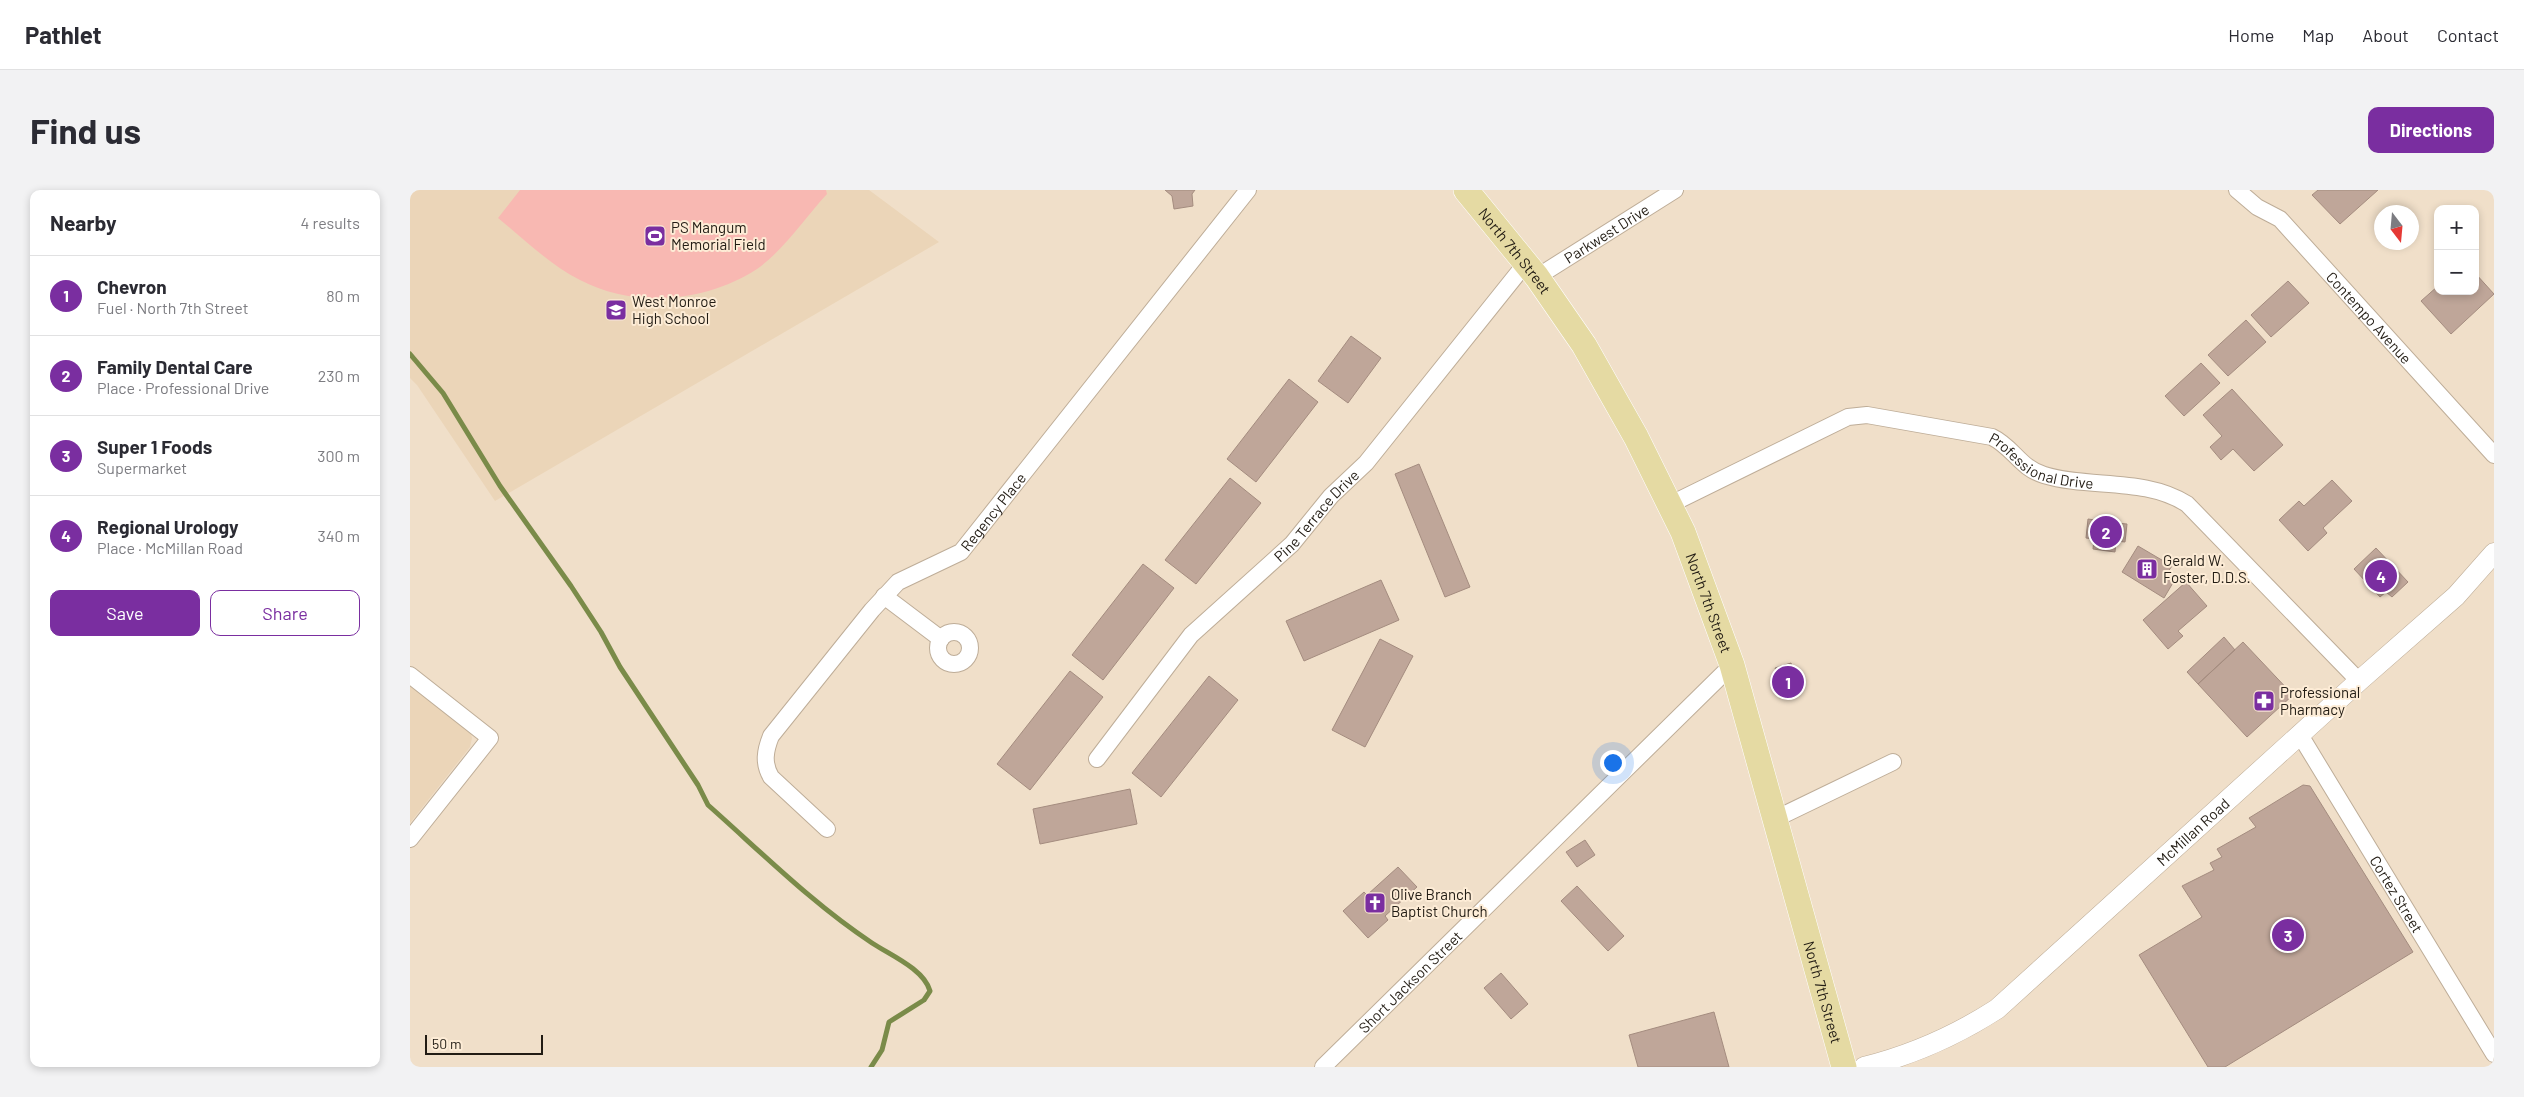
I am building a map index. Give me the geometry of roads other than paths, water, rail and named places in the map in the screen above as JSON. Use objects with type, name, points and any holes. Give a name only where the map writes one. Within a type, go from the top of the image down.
[{"type":"main road","name":"North 7th Street","points":[[1466,190],[1532,270],[1584,345],[1636,437],[1670,504],[1695,560],[1732,665],[1844,1067]]},
{"type":"street","name":"Regency Place","points":[[827,829],[772,777],[765,767],[766,749],[771,736],[884,596],[898,582],[961,552],[1248,190]]},
{"type":"street","name":"Parkwest Drive","points":[[1532,270],[1675,190]]},
{"type":"street","name":"Contempo Avenue","points":[[2237,190],[2257,207],[2280,220],[2494,455]]},
{"type":"street","name":"Pine Terrace Drive","points":[[1097,759],[1191,635],[1292,544],[1332,496],[1366,463],[1532,270]]},
{"type":"street","name":"Professional Drive","points":[[1670,504],[1848,417],[1867,415],[1992,437],[2004,445],[2020,463],[2043,475],[2155,490],[2187,504],[2358,681]]},
{"type":"street","name":"McMillan Road","points":[[1864,1067],[1930,1047],[1968,1028],[1997,1009],[2358,681],[2456,596],[2492,561]]},
{"type":"street","points":[[884,596],[941,639]]},
{"type":"street","name":"Short Jackson Street","points":[[1323,1067],[1732,665]]},
{"type":"street","points":[[410,675],[490,738],[410,839]]},
{"type":"street","name":"Cortez Street","points":[[2300,735],[2494,1054]]},
{"type":"street","points":[[1776,819],[1893,762]]},
{"type":"waterway","points":[[410,354],[443,393],[500,486],[571,586],[601,632],[620,667],[698,785],[708,805],[829,912],[872,943],[906,963],[927,983],[930,991],[924,1000],[889,1022],[882,1050],[871,1067]]},
{"type":"place","name":"PS Mangum Memorial Field","points":[[655,236]]},
{"type":"place","name":"West Monroe High School","points":[[616,310]]},
{"type":"place","name":"Family Dental Care","points":[[2106,532]]},
{"type":"place","name":"Gerald W. Foster, D.D.S.","points":[[2147,569]]},
{"type":"place","name":"Regional Urology","points":[[2381,576]]},
{"type":"place","name":"Chevron","points":[[1788,682]]},
{"type":"place","name":"Professional Pharmacy","points":[[2264,701]]},
{"type":"place","name":"Olive Branch Baptist Church","points":[[1375,903]]},
{"type":"place","name":"Super 1 Foods","points":[[2288,935]]}]
